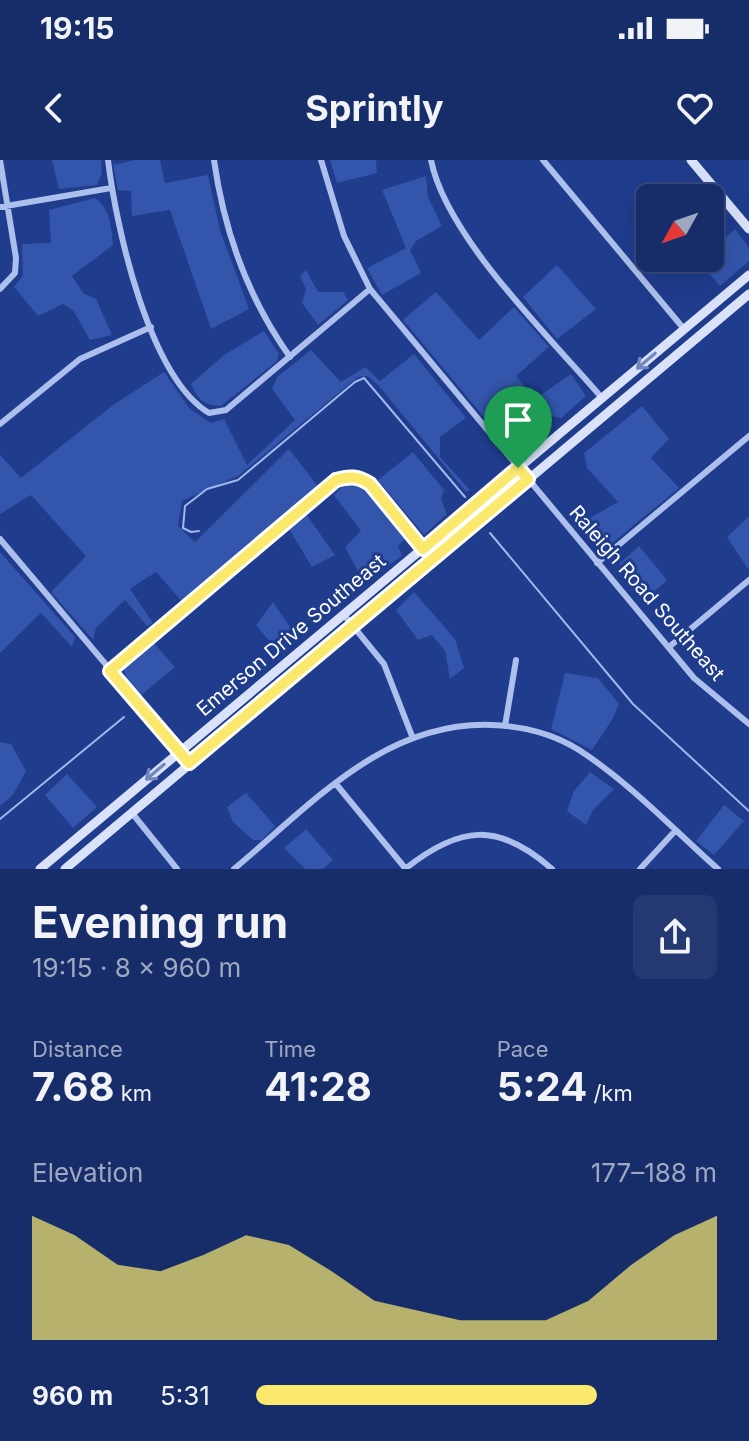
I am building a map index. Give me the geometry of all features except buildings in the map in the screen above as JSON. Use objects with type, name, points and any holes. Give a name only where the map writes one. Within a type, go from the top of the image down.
[{"type":"street","points":[[0,160],[4,206],[16,258],[15,273],[0,289]]},
{"type":"street","points":[[108,160],[124,253],[151,327],[179,384],[194,404],[209,413],[226,410],[370,289]]},
{"type":"street","points":[[214,160],[219,194],[245,278],[259,309],[290,357]]},
{"type":"street","name":"Raleigh Road Southeast","points":[[321,160],[344,236],[370,289],[694,678],[749,724]]},
{"type":"street","points":[[431,160],[443,195],[470,244],[602,398]]},
{"type":"street","points":[[543,160],[684,329]]},
{"type":"street","points":[[691,160],[749,229]]},
{"type":"street","points":[[4,206],[111,188]]},
{"type":"street","name":"Emerson Drive Southeast","points":[[40,869],[749,275]]},
{"type":"street","name":"Emerson Drive Southeast","points":[[65,869],[749,294]]},
{"type":"street","points":[[0,424],[80,359],[151,327]]},
{"type":"street","points":[[597,563],[749,436]]},
{"type":"street","points":[[110,671],[336,480],[348,476],[361,478],[370,484],[423,549]]},
{"type":"street","points":[[0,539],[189,763]]},
{"type":"street","points":[[669,647],[749,580]]},
{"type":"street","points":[[344,615],[384,664],[412,736]]},
{"type":"street","points":[[505,726],[516,660]]},
{"type":"street","points":[[234,869],[384,748],[412,736],[462,725],[505,726],[532,731],[576,748],[602,766],[718,869]]},
{"type":"street","points":[[336,784],[405,869],[452,838],[474,835],[513,841],[552,869]]},
{"type":"street","points":[[132,813],[177,869]]},
{"type":"street","points":[[640,869],[675,831]]},
{"type":"shaded area","points":[[52,160],[101,160],[102,173],[97,185],[59,189]]},
{"type":"shaded area","points":[[135,160],[160,160],[165,183],[208,175],[220,230],[249,309],[211,329],[170,210],[132,216],[131,191],[118,190],[113,165]]},
{"type":"shaded area","points":[[330,160],[376,160],[377,173],[337,183]]},
{"type":"shaded area","points":[[426,176],[428,197],[442,226],[416,241],[410,250],[421,273],[382,295],[367,268],[406,248],[382,190]]},
{"type":"shaded area","points":[[95,198],[107,213],[113,245],[72,276],[83,293],[96,299],[112,335],[90,340],[73,310],[63,304],[38,316],[14,287],[23,275],[22,244],[51,243],[49,210]]},
{"type":"shaded area","points":[[735,229],[749,248],[749,261],[720,286],[708,272],[724,272],[724,239]]},
{"type":"shaded area","points":[[557,265],[596,309],[557,339],[523,297]]},
{"type":"shaded area","points":[[306,270],[318,292],[343,292],[348,300],[318,325],[302,303],[306,289],[300,276]]},
{"type":"shaded area","points":[[436,292],[479,340],[514,307],[549,347],[516,376],[535,399],[571,374],[586,396],[561,418],[545,415],[529,401],[494,429],[403,320]]},
{"type":"shaded area","points":[[264,331],[279,354],[277,361],[221,406],[199,398],[191,384],[224,355]]},
{"type":"shaded area","points":[[311,350],[341,382],[365,367],[380,381],[414,354],[466,418],[440,437],[440,457],[470,490],[466,492],[379,386],[368,376],[358,377],[238,476],[182,501],[178,526],[195,542],[289,449],[320,489],[184,604],[156,572],[130,589],[153,623],[147,626],[125,600],[96,628],[93,640],[51,592],[86,556],[31,495],[0,514],[0,455],[21,478],[113,405],[164,372],[190,409],[211,423],[224,419],[247,465],[295,420],[272,389],[277,377]]},
{"type":"shaded area","points":[[642,406],[669,439],[651,458],[679,488],[600,553],[579,524],[618,502],[587,468],[584,453]]},
{"type":"shaded area","points":[[413,452],[444,490],[441,499],[447,514],[424,535],[378,480]]},
{"type":"shaded area","points":[[343,486],[361,486],[406,538],[398,546],[402,556],[364,583],[345,547],[361,531],[334,495]]},
{"type":"shaded area","points":[[306,514],[335,555],[312,567],[289,529]]},
{"type":"shaded area","points":[[749,516],[749,569],[748,569],[727,537]]},
{"type":"shaded area","points":[[639,546],[667,580],[643,601],[620,575],[620,563]]},
{"type":"shaded area","points":[[0,552],[75,637],[72,647],[41,613],[0,653]]},
{"type":"shaded area","points":[[414,592],[455,639],[464,668],[450,679],[445,651],[432,635],[418,640],[396,610]]},
{"type":"shaded area","points":[[273,602],[298,639],[279,653],[256,625]]},
{"type":"shaded area","points":[[153,642],[175,667],[139,697],[128,685],[124,669]]},
{"type":"shaded area","points":[[565,673],[598,678],[619,704],[592,750],[551,729]]},
{"type":"shaded area","points":[[0,742],[11,744],[26,771],[13,795],[0,806]]},
{"type":"shaded area","points":[[590,772],[614,789],[593,810],[586,825],[567,811],[574,791]]},
{"type":"shaded area","points":[[67,774],[97,807],[73,828],[45,795]]},
{"type":"shaded area","points":[[246,793],[275,826],[262,840],[253,840],[233,822],[227,807]]},
{"type":"shaded area","points":[[724,805],[744,821],[714,855],[696,841]]},
{"type":"shaded area","points":[[306,829],[333,860],[323,869],[305,869],[284,848]]},
{"type":"waterway","points":[[199,531],[191,532],[183,528],[185,506],[207,489],[238,480],[355,382],[364,378],[465,497]]},
{"type":"waterway","points":[[490,533],[633,704],[749,811]]},
{"type":"waterway","points":[[0,819],[124,717]]},
{"type":"route","points":[[518,468],[528,479],[355,628],[189,763],[110,671],[336,480],[348,476],[361,478],[370,484],[423,549],[518,468]]}]
